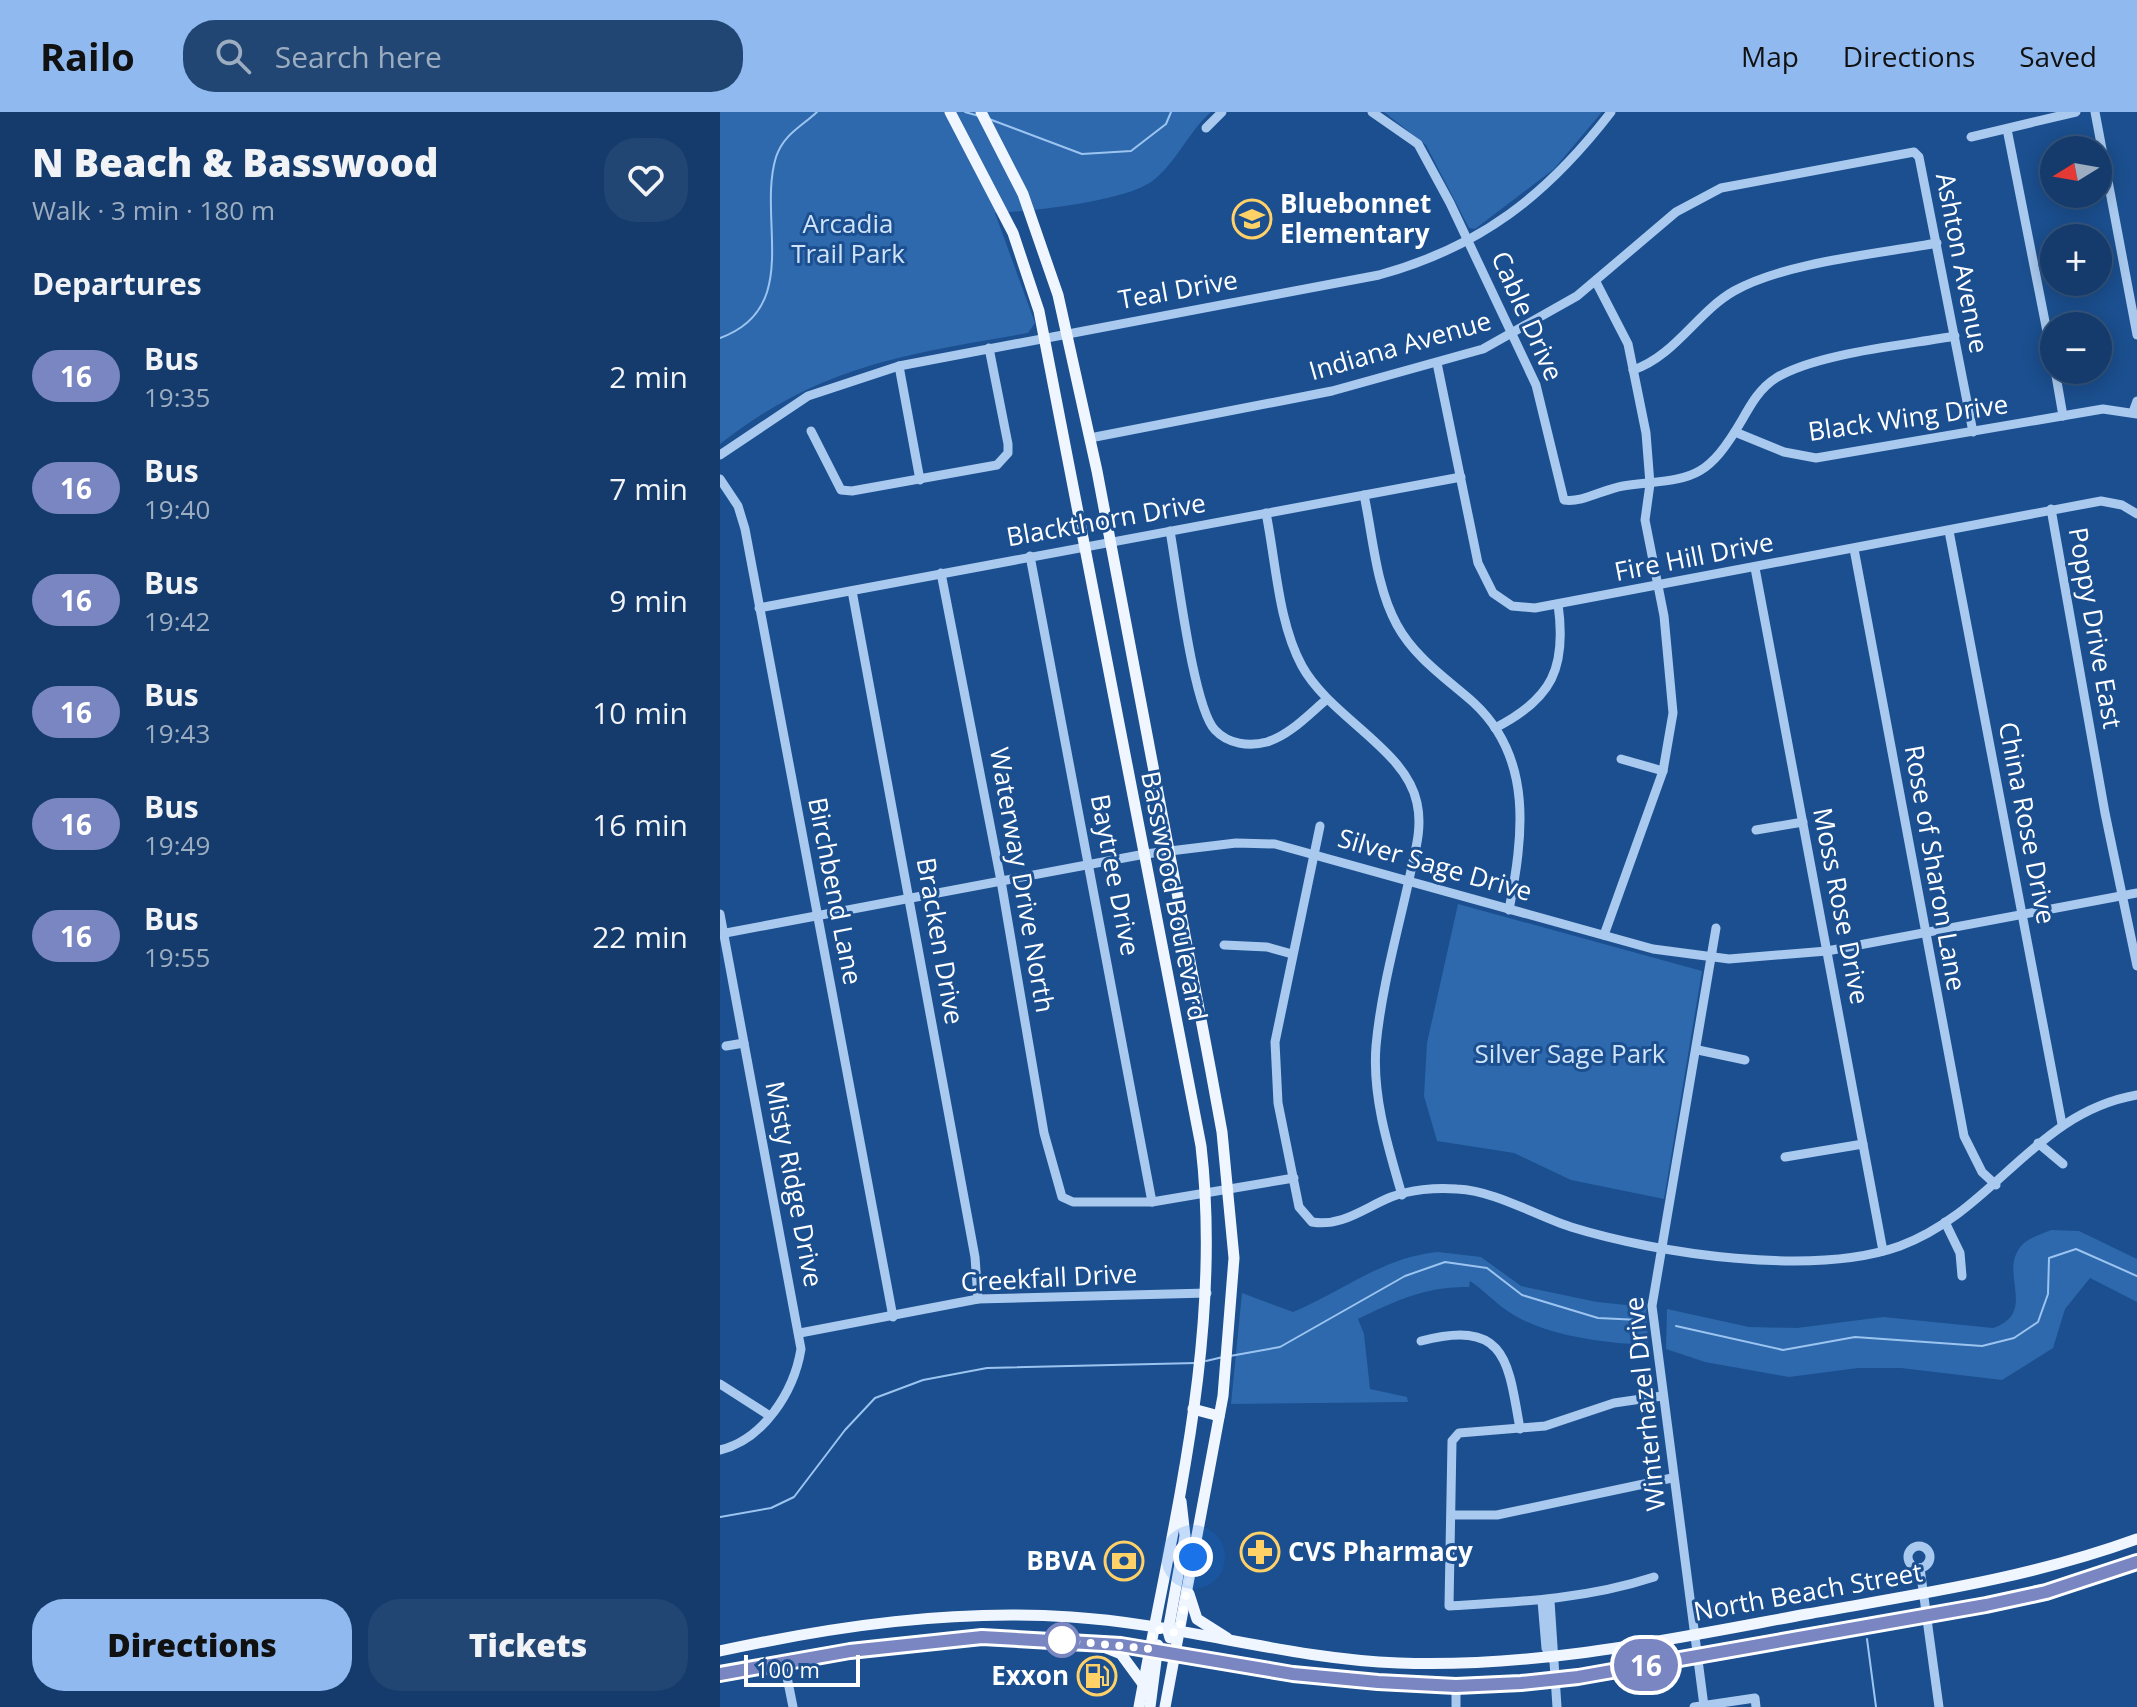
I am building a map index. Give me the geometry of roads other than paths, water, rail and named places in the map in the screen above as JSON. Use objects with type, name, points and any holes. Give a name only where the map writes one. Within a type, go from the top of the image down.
[{"type":"main road","name":"Basswood Boulevard","points":[[950,112],[994,193],[1022,260],[1045,337],[1201,1146],[1207,1195],[1207,1293],[1202,1348],[1153,1629],[1155,1650],[1139,1707]]},
{"type":"main road","name":"Basswood Boulevard","points":[[981,112],[1023,194],[1048,261],[1067,332],[1090,438],[1222,1132],[1229,1191],[1234,1258],[1225,1380],[1188,1583],[1173,1632],[1175,1654],[1165,1707]]},
{"type":"main road","points":[[1193,1409],[1219,1416]]},
{"type":"main road","points":[[1173,1632],[1185,1536],[1179,1488]]},
{"type":"main road","name":"North Beach Street","points":[[720,1651],[893,1621],[1020,1615],[1070,1617],[1385,1662],[1453,1664],[1552,1659],[1923,1593],[2076,1560],[2137,1539]]},
{"type":"main road","points":[[2090,1555],[2097,1576]]},
{"type":"main road","points":[[2076,1560],[2083,1581]]},
{"type":"main road","name":"North Beach Street","points":[[720,1674],[892,1645],[982,1637],[1090,1641],[1293,1674],[1386,1682],[1456,1686],[1554,1681],[1926,1616],[2083,1581],[2137,1562]]},
{"type":"main road","points":[[1188,1583],[1189,1603],[1197,1619],[1234,1642]]},
{"type":"main road","points":[[1019,1638],[1020,1615]]},
{"type":"main road","points":[[1090,1641],[1121,1654],[1143,1685]]},
{"type":"main road","points":[[1150,1707],[1155,1650]]},
{"type":"main road","points":[[1385,1662],[1386,1682]]},
{"type":"street","points":[[1206,128],[1222,112]]},
{"type":"street","name":"Cable Drive","points":[[1372,112],[1418,144],[1469,241],[1536,385],[1561,497],[1572,501],[1634,485],[1650,484]]},
{"type":"street","name":"Teal Drive","points":[[720,455],[808,396],[899,366],[1379,275],[1437,257],[1469,241],[1526,204],[1611,112]]},
{"type":"street","points":[[1971,137],[2076,112]]},
{"type":"street","points":[[2095,112],[2137,335]]},
{"type":"street","points":[[2007,129],[2043,312]]},
{"type":"street","name":"Ashton Avenue","points":[[1914,152],[1919,157],[1973,432]]},
{"type":"street","name":"Indiana Avenue","points":[[1090,438],[1332,391],[1437,363],[1514,335],[1596,282],[1676,212],[1721,188],[1914,152]]},
{"type":"street","points":[[1633,370],[1659,357],[1729,294],[1760,279],[1937,243]]},
{"type":"street","points":[[1596,282],[1626,337],[1646,433],[1650,484],[1645,520],[1656,588],[1664,616],[1673,690],[1671,733],[1663,771],[1604,935]]},
{"type":"street","points":[[1650,484],[1673,483],[1699,473],[1718,457],[1755,397],[1767,384],[1790,371],[1820,361],[1955,336]]},
{"type":"street","points":[[811,431],[841,490],[852,491],[984,468],[1005,457],[1008,444],[989,348]]},
{"type":"street","name":"Fire Hill Drive","points":[[1437,363],[1478,563],[1493,593],[1522,608],[1656,588],[2051,509],[2114,502],[2137,514]]},
{"type":"street","points":[[899,366],[920,480]]},
{"type":"street","points":[[2057,384],[2063,416]]},
{"type":"street","points":[[2135,413],[2137,401]]},
{"type":"street","name":"Black Wing Drive","points":[[1735,432],[1784,452],[1816,458],[2103,409],[2135,413]]},
{"type":"street","name":"Blackthorn Drive","points":[[759,608],[1461,477]]},
{"type":"street","name":"Birchbend Lane","points":[[720,479],[738,506],[893,1317]]},
{"type":"street","points":[[1364,495],[1380,574],[1396,624],[1416,653],[1476,706],[1495,728],[1512,762],[1523,820],[1509,910]]},
{"type":"street","name":"Poppy Drive East","points":[[2051,509],[2121,896],[2137,966]]},
{"type":"street","points":[[1266,513],[1288,628],[1302,665],[1327,699],[1401,767],[1415,795],[1418,844],[1380,1023],[1376,1067],[1386,1141],[1402,1195]]},
{"type":"street","points":[[1170,531],[1206,718],[1214,729],[1234,742],[1264,742],[1290,729],[1327,699]]},
{"type":"street","name":"China Rose Drive","points":[[1949,531],[2062,1124]]},
{"type":"street","name":"Rose of Sharon Lane","points":[[1854,549],[1964,1136],[1982,1172],[1996,1185]]},
{"type":"street","name":"Baytree Drive","points":[[1030,556],[1152,1202]]},
{"type":"street","name":"Moss Rose Drive","points":[[1755,568],[1883,1251]]},
{"type":"street","name":"Waterway Drive North","points":[[941,573],[1001,881],[1044,1133],[1061,1194],[1073,1202],[1152,1202]]},
{"type":"street","name":"Bracken Drive","points":[[852,591],[975,1257],[978,1299]]},
{"type":"street","points":[[1495,728],[1519,716],[1550,685],[1561,643],[1558,604]]},
{"type":"street","points":[[1621,759],[1663,771]]},
{"type":"street","points":[[1756,830],[1803,822]]},
{"type":"street","points":[[1320,826],[1280,1009],[1275,1067],[1299,1207],[1309,1220],[1330,1224],[1402,1195],[1435,1189],[1472,1191],[1593,1234],[1661,1246],[1794,1261],[1848,1258],[1883,1251],[1945,1222],[1996,1185],[2062,1124],[2105,1103],[2137,1095]]},
{"type":"street","name":"Silver Sage Drive","points":[[722,933],[1145,854],[1236,843],[1275,844],[1314,853],[1653,949],[1713,958],[1752,959],[1827,951],[2137,893]]},
{"type":"street","name":"Misty Ridge Drive","points":[[720,914],[800,1333],[800,1358],[794,1375],[770,1416],[744,1442],[720,1450]]},
{"type":"street","name":"Winterhazel Drive","points":[[1699,1706],[1694,1635],[1652,1306],[1698,1050],[1716,928]]},
{"type":"street","points":[[1224,945],[1267,947],[1292,954]]},
{"type":"street","points":[[726,1046],[744,1043]]},
{"type":"street","points":[[1698,1050],[1745,1060]]},
{"type":"street","points":[[2038,1143],[2063,1164]]},
{"type":"street","points":[[1785,1157],[1863,1144]]},
{"type":"street","points":[[1152,1202],[1294,1178]]},
{"type":"street","points":[[1945,1222],[1960,1253],[1962,1276]]},
{"type":"street","name":"Creekfall Drive","points":[[800,1333],[978,1299],[1207,1293]]},
{"type":"street","points":[[1421,1341],[1465,1335],[1499,1350],[1510,1370],[1520,1429]]},
{"type":"street","points":[[720,1384],[770,1416]]},
{"type":"street","points":[[1654,1577],[1616,1589],[1546,1601],[1449,1606],[1447,1598],[1453,1438],[1459,1433],[1555,1424],[1614,1403],[1662,1396]]},
{"type":"street","points":[[1452,1515],[1497,1515],[1672,1478]]},
{"type":"street","points":[[1920,1568],[1939,1707]]},
{"type":"street","points":[[1546,1601],[1546,1648],[1552,1659],[1557,1707]]},
{"type":"street","points":[[784,1662],[793,1707]]},
{"type":"street","points":[[1456,1686],[1456,1707]]},
{"type":"street","points":[[1699,1706],[1755,1698],[1756,1707]]},
{"type":"waterway","points":[[720,338],[745,324],[761,306],[769,284],[772,260],[772,181],[776,157],[788,137],[817,112]]},
{"type":"waterway","points":[[965,112],[979,116]]},
{"type":"waterway","points":[[989,119],[1082,154],[1131,151],[1166,124],[1171,112]]},
{"type":"waterway","points":[[1676,1326],[1783,1350],[1855,1337],[1982,1346],[2014,1338],[2038,1322],[2048,1294],[2049,1258],[2076,1249],[2137,1276]]},
{"type":"waterway","points":[[1230,1356],[1280,1347],[1405,1276],[1445,1262],[1487,1268],[1522,1295],[1598,1318],[1640,1320]]},
{"type":"waterway","points":[[1206,1361],[1223,1357]]},
{"type":"waterway","points":[[720,1517],[771,1508],[794,1497],[845,1430],[875,1398],[923,1380],[987,1368],[1196,1363]]},
{"type":"waterway","points":[[1867,1639],[1876,1707]]},
{"type":"place","name":"Bluebonnet Elementary","points":[[1252,219]]},
{"type":"place","name":"CVS Pharmacy","points":[[1260,1552]]},
{"type":"place","name":"BBVA","points":[[1124,1561]]},
{"type":"place","name":"Exxon","points":[[1097,1676]]},
{"type":"park label","name":"Arcadia Trail Park","points":[[848,239]]},
{"type":"park label","name":"Silver Sage Park","points":[[1570,1054]]}]
